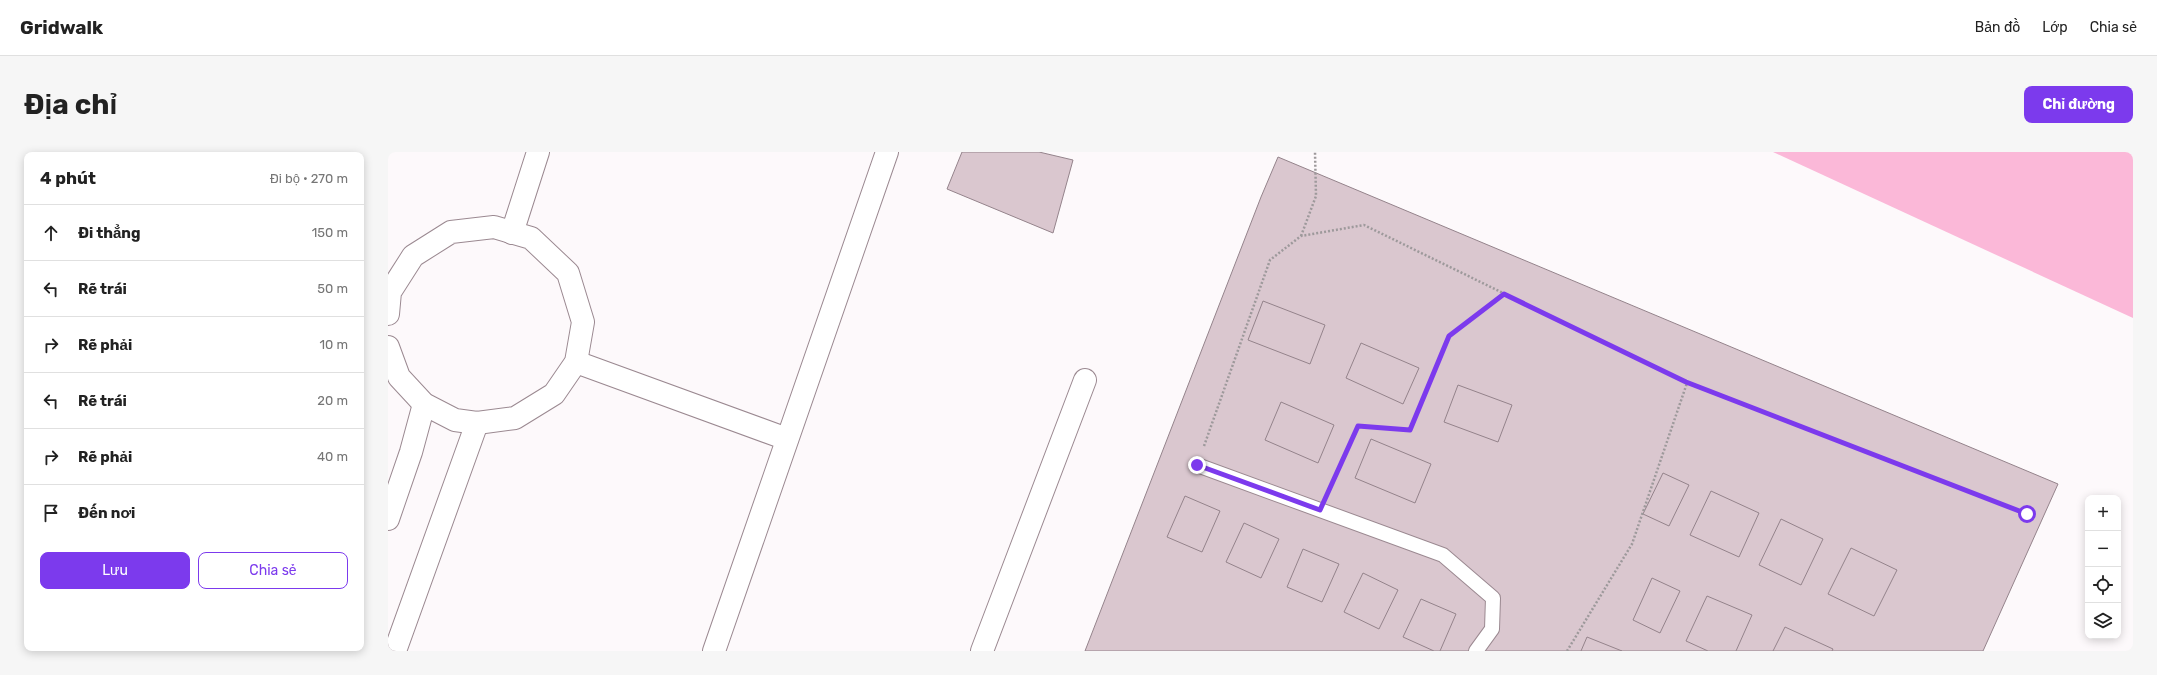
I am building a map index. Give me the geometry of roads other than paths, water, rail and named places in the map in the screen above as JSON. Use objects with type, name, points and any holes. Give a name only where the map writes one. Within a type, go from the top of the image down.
[{"type":"street","points":[[512,233],[538,152]]},
{"type":"street","points":[[714,651],[887,152]]},
{"type":"street","points":[[388,314],[389,292],[413,256],[451,232],[494,227],[531,238],[568,273],[582,322],[576,362],[554,394],[515,418],[477,423],[455,420],[424,404],[399,377],[388,347]]},
{"type":"street","points":[[576,362],[787,439]]},
{"type":"street","points":[[982,651],[1085,380]]},
{"type":"street","points":[[388,519],[411,452],[424,404]]},
{"type":"street","points":[[395,651],[477,423]]},
{"type":"lane","points":[[1197,465],[1443,555],[1493,598],[1492,629],[1476,651]]}]
